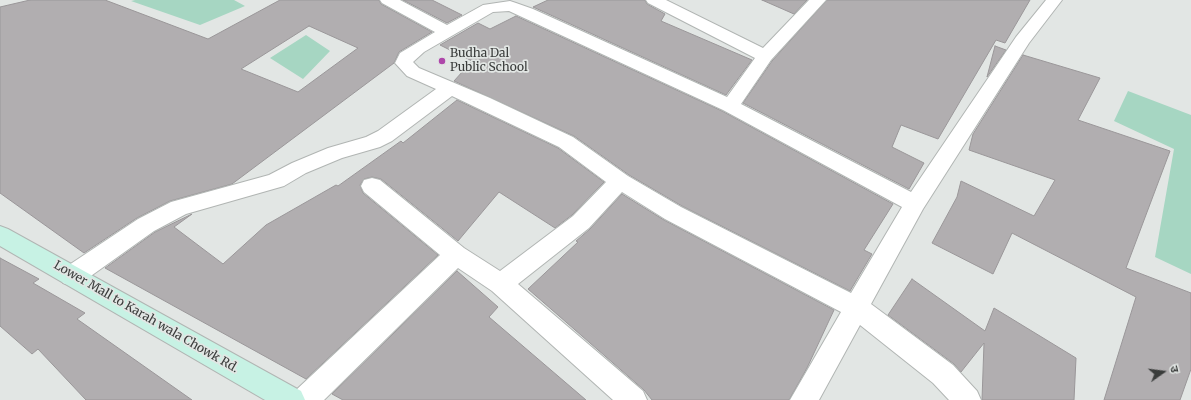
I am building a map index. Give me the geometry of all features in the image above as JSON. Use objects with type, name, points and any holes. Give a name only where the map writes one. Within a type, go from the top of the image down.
[{"type":"main road","name":"Lower Mall to Karah wala Chowk Rd.","points":[[4,242],[72,276],[291,400]]},
{"type":"street","points":[[388,0],[446,31]]},
{"type":"street","points":[[730,106],[765,56],[818,0]]},
{"type":"street","points":[[804,400],[915,204],[1022,41],[1054,0]]},
{"type":"street","points":[[666,2],[765,56]]},
{"type":"street","points":[[915,204],[730,106],[527,12],[510,6],[489,8],[446,31],[406,57],[404,63],[413,72],[566,142],[620,180],[673,213],[857,308],[943,374],[967,400]]},
{"type":"street","points":[[72,276],[146,225],[179,208],[276,181],[300,168],[335,153],[373,142],[385,136],[450,88]]},
{"type":"street","points":[[501,284],[581,222],[620,180]]},
{"type":"street","points":[[372,186],[456,255],[501,284],[633,400]]},
{"type":"street","points":[[305,400],[456,255]]},
{"type":"green space","points":[[234,0],[245,6],[200,25],[131,1]]},
{"type":"green space","points":[[306,35],[330,51],[303,79],[270,58]]},
{"type":"green space","points":[[1128,91],[1191,115],[1191,274],[1155,257],[1174,149],[1114,121]]},
{"type":"building","points":[[30,0],[105,0],[208,39],[280,0],[379,0],[381,4],[432,32],[399,52],[394,63],[232,184],[170,201],[137,218],[84,253],[0,193],[0,7]],"holes":[[[309,26],[358,48],[298,92],[241,69]]]},
{"type":"building","points":[[403,0],[432,0],[462,15],[447,23]]},
{"type":"building","points":[[548,0],[645,0],[647,4],[665,14],[661,21],[752,60],[726,95],[533,7]]},
{"type":"building","points":[[762,0],[807,0],[794,14]]},
{"type":"building","points":[[827,0],[1030,0],[1005,43],[996,40],[938,139],[901,125],[892,147],[924,163],[909,189],[743,103],[772,61]]},
{"type":"building","points":[[516,16],[722,111],[893,204],[864,250],[872,254],[850,291],[682,206],[629,175],[574,136],[454,81],[472,61],[440,45],[478,23],[490,29]]},
{"type":"building","points":[[995,46],[1006,50],[987,77]]},
{"type":"building","points":[[1023,55],[1100,78],[1078,120],[1170,151],[1126,268],[1191,293],[1191,369],[1180,400],[1104,400],[1136,297],[1012,233],[993,274],[932,243],[957,197],[961,181],[1034,216],[1055,180],[969,150],[973,134]]},
{"type":"building","points":[[457,100],[558,148],[604,182],[572,215],[555,228],[499,192],[458,241],[381,179],[372,177],[364,179],[360,185],[363,193],[438,255],[306,379],[105,268],[155,232],[192,214],[174,227],[223,264],[266,225],[336,185],[338,186],[401,141],[403,143]]},
{"type":"building","points":[[622,194],[664,220],[834,310],[807,368],[789,400],[652,400],[644,390],[528,289],[578,242],[576,241],[590,229]]},
{"type":"building","points":[[0,258],[39,279],[33,283],[85,313],[77,319],[192,400],[86,400],[38,349],[32,354],[0,326]]},
{"type":"building","points":[[457,271],[498,307],[489,317],[586,400],[343,400],[332,394]]},
{"type":"building","points":[[912,279],[985,331],[994,308],[1076,358],[1074,400],[982,400],[984,343],[961,372],[954,364],[888,315]]},
{"type":"place","name":"Budha Dal Public School","points":[[442,61]]}]
